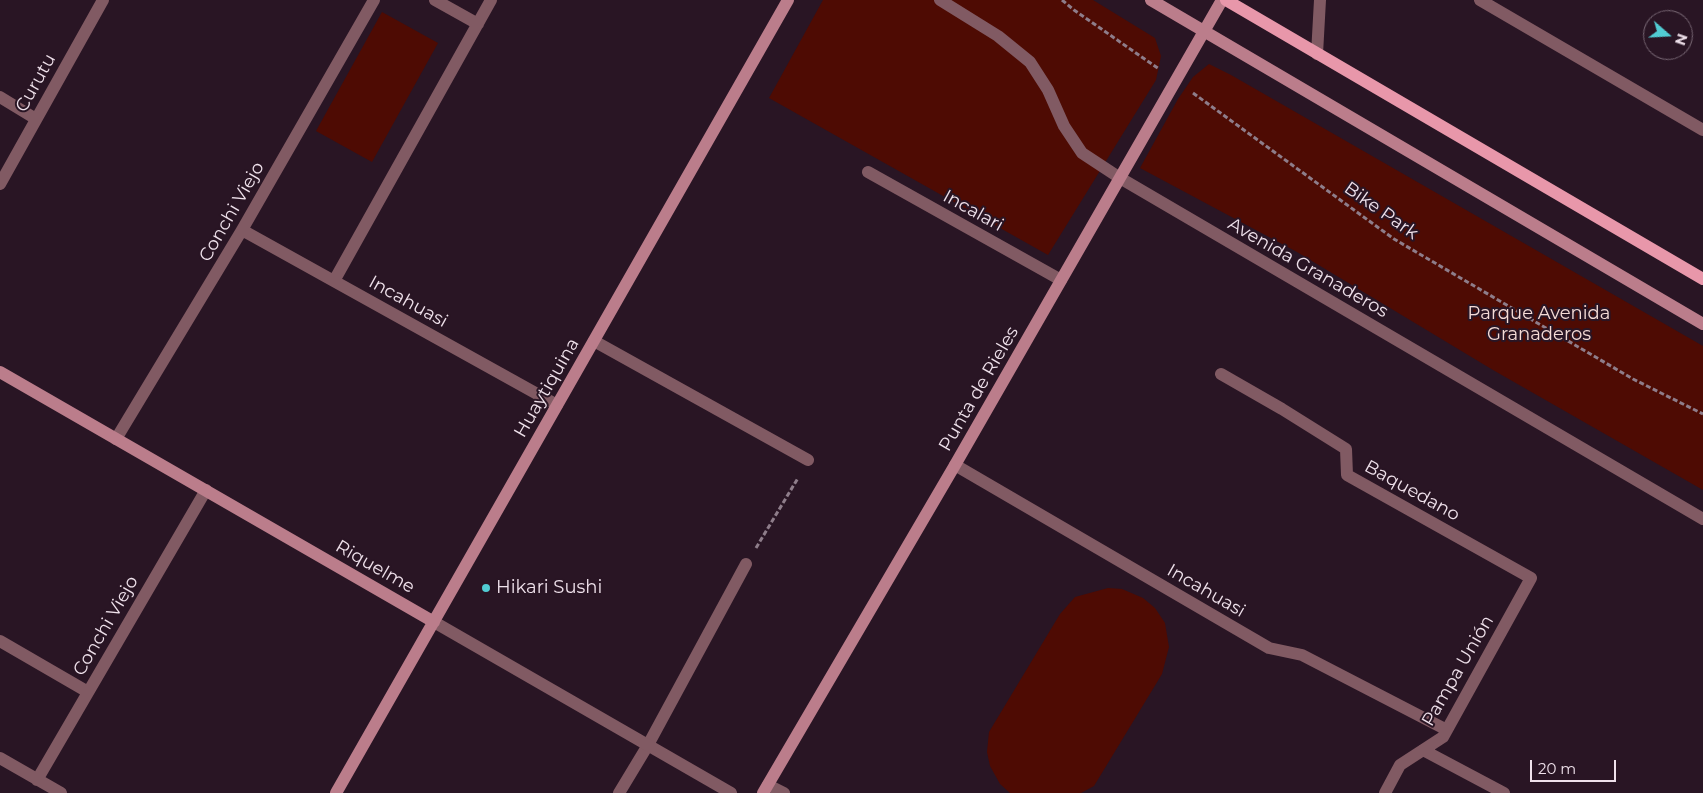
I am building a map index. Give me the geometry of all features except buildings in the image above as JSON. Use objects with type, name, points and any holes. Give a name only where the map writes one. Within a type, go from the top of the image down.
[{"type":"main road","points":[[1224,0],[1703,279]]},
{"type":"street","name":"Curutu","points":[[0,184],[103,0]]},
{"type":"street","name":"Conchi Viejo","points":[[116,439],[242,230],[374,0]]},
{"type":"street","points":[[435,0],[478,24]]},
{"type":"street","points":[[334,281],[492,0]]},
{"type":"street","name":"Huaytiquina","points":[[336,793],[788,0]]},
{"type":"street","name":"Avenida Granaderos","points":[[940,0],[998,36],[1030,62],[1048,90],[1064,126],[1082,153],[1120,178],[1703,519]]},
{"type":"street","points":[[1151,0],[1703,324]]},
{"type":"street","name":"Punta de Rieles","points":[[765,789],[1224,0]]},
{"type":"street","points":[[1317,54],[1320,0]]},
{"type":"street","points":[[1480,0],[1703,130]]},
{"type":"street","points":[[0,97],[36,119]]},
{"type":"street","name":"Incalari","points":[[868,172],[1061,280]]},
{"type":"street","name":"Incahuasi","points":[[242,230],[557,406]]},
{"type":"street","points":[[594,341],[808,460]]},
{"type":"street","name":"Riquelme","points":[[0,372],[731,793]]},
{"type":"street","name":"Baquedano","points":[[1221,374],[1346,449],[1347,475],[1531,578]]},
{"type":"street","name":"Incahuasi","points":[[955,465],[1269,648],[1302,655],[1447,730]]},
{"type":"street","name":"Conchi Viejo","points":[[37,780],[206,490]]},
{"type":"street","points":[[619,793],[648,745],[746,564]]},
{"type":"street","name":"Pampa Unión","points":[[1385,793],[1400,765],[1442,737],[1447,730],[1531,578]]},
{"type":"street","points":[[0,641],[88,692]]},
{"type":"street","points":[[1423,750],[1504,793]]},
{"type":"street","points":[[0,758],[60,793]]},
{"type":"street","points":[[765,789],[784,793]]},
{"type":"path","name":"Bike Park","points":[[1062,0],[1394,239],[1633,379],[1703,414]]},
{"type":"path","points":[[746,564],[808,460]]},
{"type":"green space","points":[[823,0],[1093,0],[1155,38],[1161,56],[1156,80],[1048,255],[769,98]]},
{"type":"green space","points":[[382,12],[438,43],[372,162],[316,131]]},
{"type":"green space","name":"Parque Avenida Granaderos","points":[[1209,64],[1703,346],[1703,490],[1493,370],[1297,252],[1140,168],[1178,99],[1193,77]]},
{"type":"green space","points":[[1108,588],[1122,589],[1143,598],[1155,608],[1165,623],[1169,647],[1162,674],[1094,786],[1081,793],[1010,793],[1000,784],[990,766],[987,752],[989,732],[1060,614],[1075,597]]},
{"type":"place","name":"Hikari Sushi","points":[[486,588]]}]
